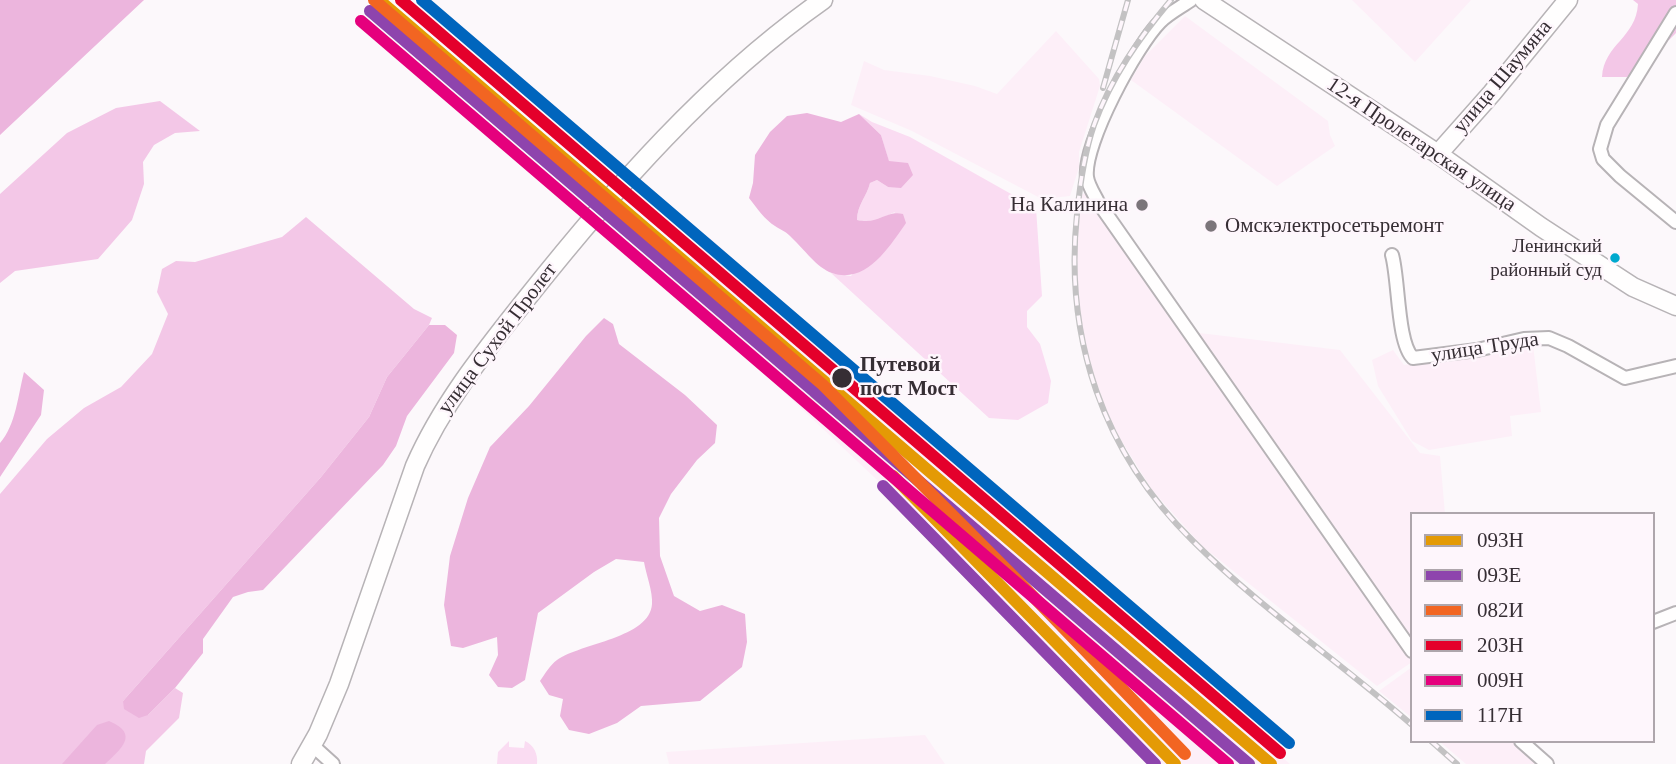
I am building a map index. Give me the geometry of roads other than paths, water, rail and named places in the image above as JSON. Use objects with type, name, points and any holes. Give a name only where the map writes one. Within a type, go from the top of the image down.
[{"type":"main road","name":"улица Сухой Пролет","points":[[301,764],[339,684],[415,466],[450,401],[491,344],[587,223],[654,150],[731,75],[823,0]]},
{"type":"main road","name":"12-я Пролетарская улица","points":[[1204,0],[1438,154],[1541,227],[1633,287],[1676,306]]},
{"type":"main road","name":"улица Шаумяна","points":[[1438,154],[1568,0]]},
{"type":"street","points":[[1192,0],[1162,20],[1138,51],[1100,127],[1087,166],[1087,179],[1103,209],[1410,648]]},
{"type":"street","points":[[1676,13],[1607,125],[1600,149],[1603,159],[1620,176],[1676,222]]},
{"type":"street","name":"улица Труда","points":[[1392,255],[1399,290],[1399,314],[1409,356],[1418,358],[1444,355],[1524,339],[1549,338],[1568,345],[1625,378],[1676,366]]},
{"type":"street","points":[[1655,621],[1676,613]]},
{"type":"street","points":[[1523,743],[1547,764]]},
{"type":"street","points":[[312,745],[333,764]]},
{"type":"railway","points":[[1103,88],[1128,0]]},
{"type":"railway","points":[[1171,0],[1117,75],[1094,125],[1083,169],[1077,214],[1077,305],[1084,349],[1096,391],[1113,432],[1135,470],[1162,507],[1193,541],[1245,589],[1410,723]]},
{"type":"railway","points":[[813,395],[1063,602],[1252,764]]},
{"type":"railway","points":[[1433,743],[1457,764]]},
{"type":"place","name":"На Калинина","points":[[1142,205]]},
{"type":"place","name":"Омскэлектросетьремонт","points":[[1211,226]]},
{"type":"place","name":"Ленинский районный суд","points":[[1615,258]]},
{"type":"place","name":"Путевой пост Мост","points":[[842,378]]}]
